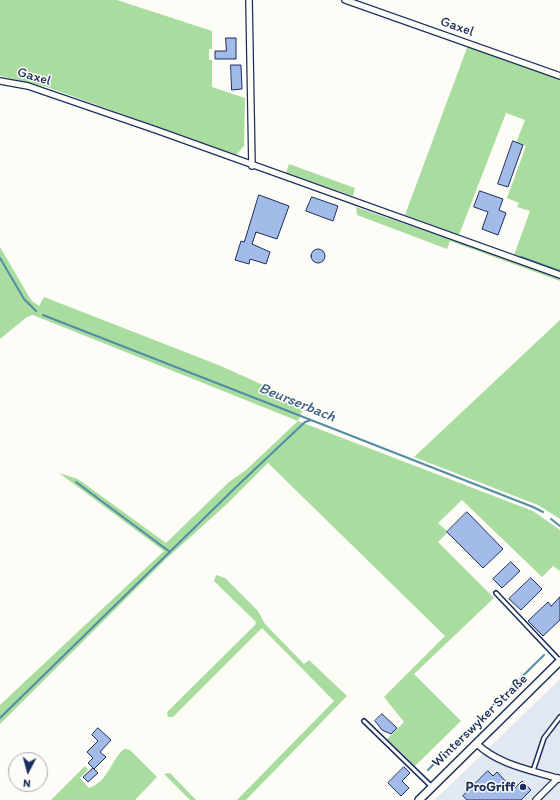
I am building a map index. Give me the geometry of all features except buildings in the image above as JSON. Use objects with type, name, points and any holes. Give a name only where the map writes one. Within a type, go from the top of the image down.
[{"type":"street","points":[[249,0],[252,166]]},
{"type":"street","name":"Gaxel","points":[[345,0],[560,76]]},
{"type":"street","name":"Gaxel","points":[[0,82],[28,86],[560,275]]},
{"type":"street","name":"Winterswyker Straße","points":[[419,800],[560,661]]},
{"type":"street","points":[[477,744],[486,752],[500,760],[559,778]]},
{"type":"street","points":[[536,800],[559,778]]},
{"type":"lane","points":[[496,592],[560,661]]},
{"type":"lane","points":[[533,771],[544,738],[560,717]]},
{"type":"lane","points":[[364,721],[432,786]]},
{"type":"shaded area","points":[[560,679],[560,800],[434,800],[446,789]]},
{"type":"green space","points":[[0,0],[117,0],[212,31],[212,49],[209,49],[209,60],[212,60],[212,87],[245,98],[244,146],[236,155],[47,87],[0,76]]},
{"type":"green space","points":[[468,45],[560,78],[560,271],[514,255],[530,211],[517,207],[519,203],[507,198],[526,146],[516,143],[525,120],[506,113],[459,235],[405,215]]},
{"type":"green space","points":[[289,164],[355,188],[353,196],[286,173]]},
{"type":"green space","points":[[356,207],[560,277],[560,281],[450,241],[447,249],[357,215]]},
{"type":"green space","points":[[0,247],[31,300],[39,306],[44,297],[221,366],[305,404],[298,421],[33,315],[27,317],[0,339]]},
{"type":"green space","points":[[560,320],[560,519],[538,505],[414,457]]},
{"type":"green space","points":[[298,421],[533,511],[560,530],[560,571],[553,566],[542,577],[462,500],[438,523],[448,532],[438,542],[494,598],[414,674],[461,721],[415,766],[387,739],[404,722],[384,697],[445,636],[268,463],[227,504],[167,558],[0,724],[0,705],[164,551],[59,473],[78,479],[166,543],[229,482],[246,470]]},
{"type":"green space","points":[[216,575],[225,578],[258,611],[265,624],[304,664],[309,660],[347,696],[246,800],[237,800],[334,701],[262,628],[173,717],[168,717],[167,712],[255,625],[256,622],[214,581]]},
{"type":"green space","points":[[124,749],[130,750],[157,777],[135,800],[51,800],[85,766],[88,770],[80,778],[89,788],[96,785],[105,776],[115,759]]},
{"type":"green space","points":[[170,773],[196,800],[190,800],[164,774]]},
{"type":"waterway","points":[[521,257],[560,271]]},
{"type":"waterway","name":"Beurserbach","points":[[0,258],[24,299],[36,311]]},
{"type":"waterway","name":"Beurserbach","points":[[43,315],[543,512]]},
{"type":"waterway","points":[[0,718],[235,488],[305,422],[311,420]]},
{"type":"waterway","points":[[76,482],[170,552]]},
{"type":"waterway","name":"Beurserbach","points":[[551,519],[560,526]]},
{"type":"waterway","points":[[474,724],[544,655]]},
{"type":"waterway","points":[[428,770],[466,731]]},
{"type":"place","name":"ProGriff","points":[[523,787]]}]
